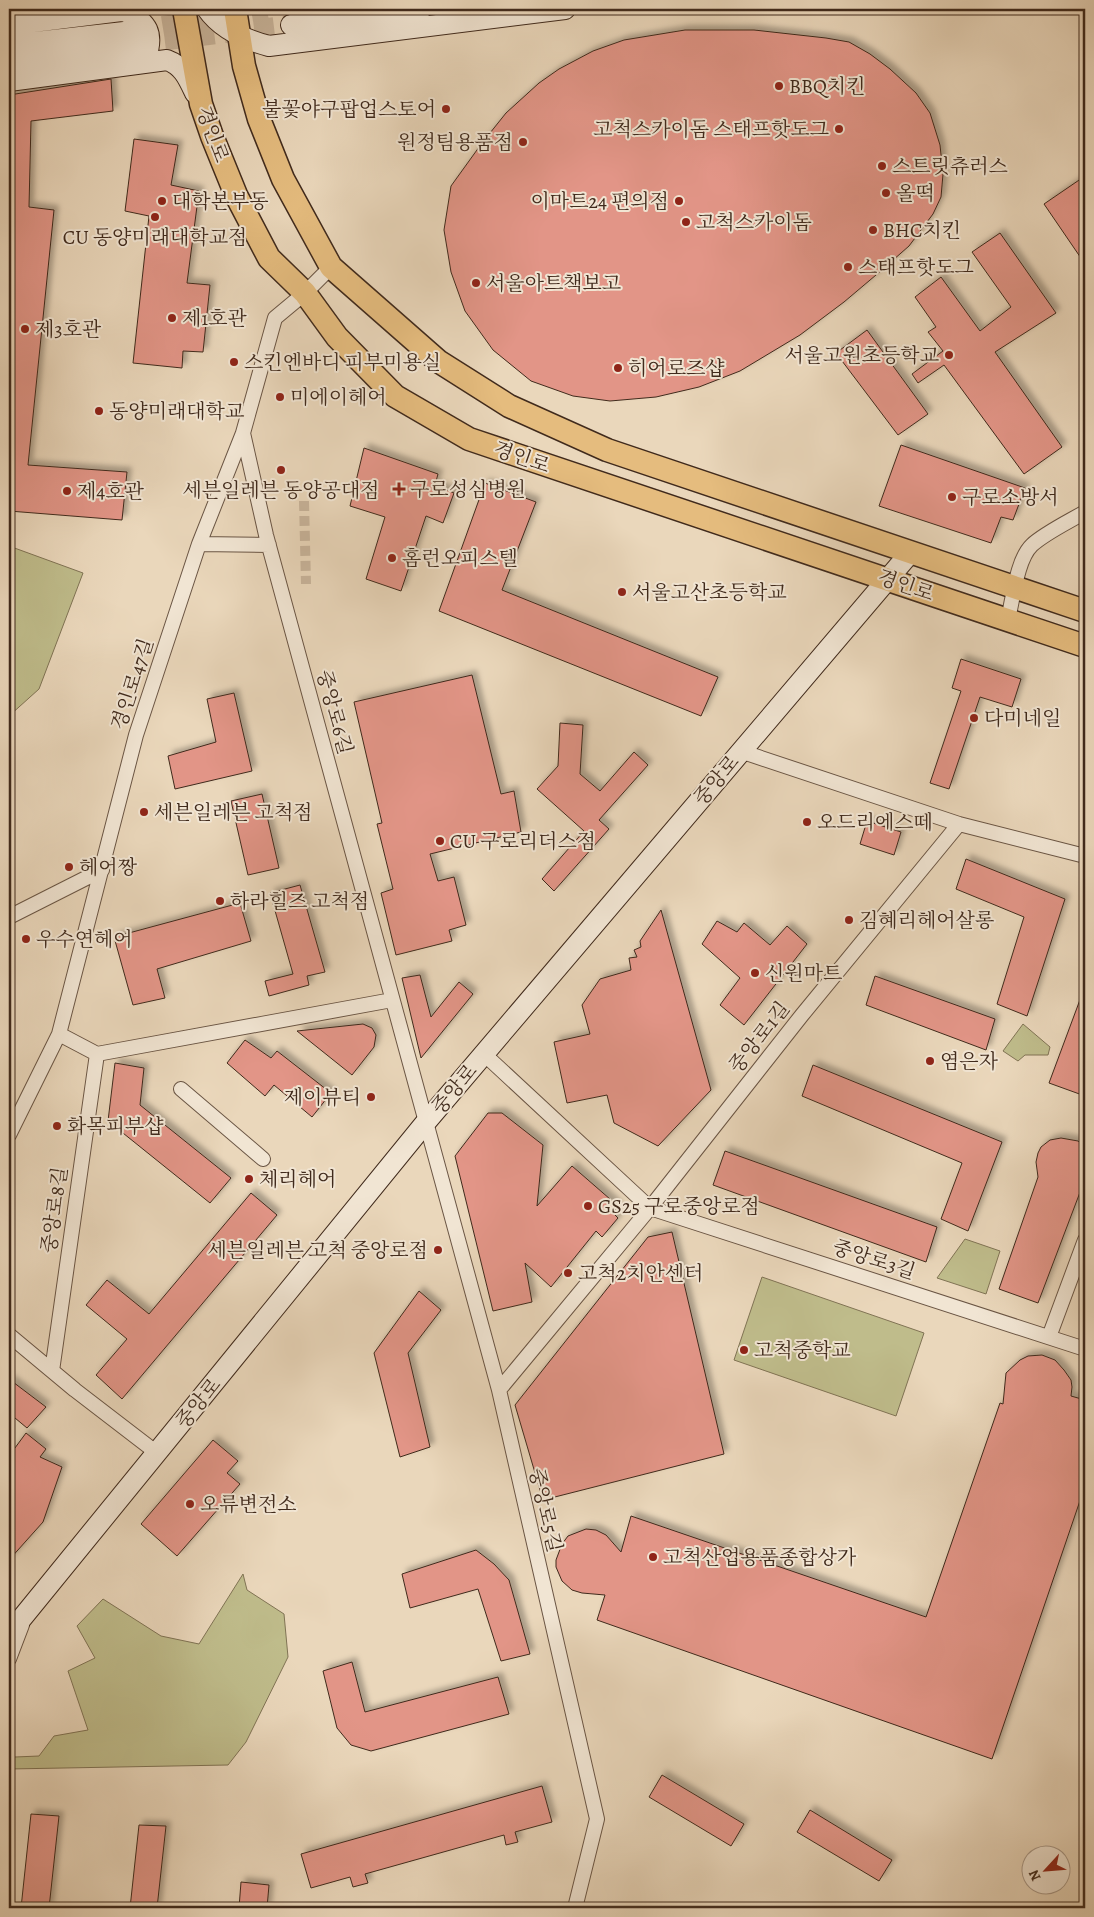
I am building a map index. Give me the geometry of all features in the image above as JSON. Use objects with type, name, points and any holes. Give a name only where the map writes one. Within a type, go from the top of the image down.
[{"type":"main road","name":"경인로","points":[[184,9],[201,104],[236,195],[269,258],[305,292],[337,337],[395,396],[469,439],[1085,646]]},
{"type":"main road","points":[[207,9],[225,27],[240,36],[269,46],[565,9]]},
{"type":"main road","name":"경인로","points":[[235,9],[244,66],[258,119],[283,179],[331,267],[438,361],[509,406],[615,453],[1085,611]]},
{"type":"main road","points":[[291,25],[421,9]]},
{"type":"main road","points":[[9,25],[130,10],[146,27],[150,38],[146,57],[134,46],[9,61]]},
{"type":"main road","points":[[9,45],[134,46],[177,63],[185,71],[201,104]]},
{"type":"main road","points":[[9,81],[134,46]]},
{"type":"main road","name":"중앙로","points":[[9,1634],[426,1122],[910,553]]},
{"type":"street","name":"경인로47길","points":[[11,1126],[59,1034],[136,735],[199,544],[243,433],[275,318],[331,267]]},
{"type":"street","name":"중앙로6길","points":[[243,433],[269,545],[426,1122]]},
{"type":"street","points":[[1008,619],[1021,564],[1032,545],[1085,512]]},
{"type":"street","points":[[199,544],[269,545]]},
{"type":"street","points":[[740,751],[959,824],[1085,856]]},
{"type":"street","name":"중앙로1길","points":[[650,1208],[802,1015],[959,824]]},
{"type":"street","points":[[9,917],[102,870]]},
{"type":"street","points":[[59,1034],[97,1054],[392,1000]]},
{"type":"street","name":"중앙로8길","points":[[52,1371],[97,1054]]},
{"type":"street","name":"중앙로3길","points":[[484,1054],[650,1208],[1085,1349]]},
{"type":"street","points":[[181,1089],[263,1159]]},
{"type":"street","name":"중앙로5길","points":[[426,1122],[498,1390],[597,1819],[575,1908]]},
{"type":"street","points":[[498,1390],[650,1208]]},
{"type":"street","points":[[1049,1337],[1085,1240]]},
{"type":"street","points":[[9,1335],[156,1453]]},
{"type":"street","points":[[9,1659],[27,1612]]},
{"type":"shaded area","points":[[9,546],[83,573],[39,689],[9,716]]},
{"type":"shaded area","points":[[1023,1024],[1050,1047],[1048,1055],[1025,1055],[1018,1061],[1003,1051]]},
{"type":"shaded area","points":[[965,1239],[1000,1251],[986,1294],[937,1278]]},
{"type":"shaded area","points":[[762,1277],[924,1333],[896,1416],[734,1360]]},
{"type":"shaded area","points":[[243,1574],[247,1590],[284,1614],[288,1657],[246,1742],[228,1765],[9,1769],[9,1748],[15,1757],[39,1756],[54,1736],[88,1730],[68,1671],[95,1658],[77,1626],[103,1599],[161,1636],[199,1644]]},
{"type":"building","name":"고척스카이돔","points":[[685,30],[754,30],[826,38],[849,42],[870,54],[916,93],[930,113],[940,145],[943,174],[941,197],[933,214],[909,246],[876,275],[800,335],[740,371],[699,387],[656,397],[610,401],[573,396],[531,381],[493,350],[465,311],[451,272],[444,230],[451,186],[506,113],[539,83],[559,69],[593,51],[624,40]]},
{"type":"building","points":[[111,79],[113,111],[31,121],[29,207],[54,210],[28,465],[127,472],[122,520],[9,511],[9,95]]},
{"type":"building","points":[[134,139],[178,145],[171,185],[199,191],[187,283],[210,285],[203,352],[183,351],[182,368],[133,363],[149,216],[125,211]]},
{"type":"building","points":[[1085,176],[1085,264],[1044,204]]},
{"type":"building","points":[[1000,233],[1056,313],[995,352],[1062,447],[1024,474],[944,365],[918,383],[912,374],[943,351],[928,332],[936,327],[915,297],[941,277],[980,331],[1011,307],[972,252]]},
{"type":"building","points":[[867,330],[928,414],[898,435],[836,353]]},
{"type":"building","name":"구로소방서","points":[[901,445],[1025,488],[1013,520],[1001,517],[991,543],[879,506]]},
{"type":"building","name":"구로성심병원","points":[[364,448],[438,474],[435,485],[454,493],[443,523],[426,516],[401,591],[366,579],[385,517],[350,506]]},
{"type":"building","points":[[485,483],[536,502],[502,590],[718,677],[701,716],[439,611]]},
{"type":"building","points":[[961,659],[1021,679],[1012,707],[980,697],[949,789],[930,783],[961,691],[952,688]]},
{"type":"building","points":[[472,675],[501,794],[514,791],[521,832],[430,854],[438,881],[454,877],[466,925],[449,930],[452,941],[396,955],[381,893],[393,889],[377,824],[382,823],[354,702]]},
{"type":"building","points":[[234,693],[252,771],[175,789],[168,756],[216,742],[207,699]]},
{"type":"building","points":[[560,723],[583,725],[580,774],[600,791],[634,752],[648,765],[599,820],[609,829],[554,891],[542,879],[584,831],[537,789],[558,766]]},
{"type":"building","points":[[262,794],[279,868],[248,875],[231,801]]},
{"type":"building","points":[[867,821],[901,832],[894,855],[860,844]]},
{"type":"building","points":[[966,859],[1065,899],[1027,1016],[997,1004],[1024,917],[956,889]]},
{"type":"building","points":[[300,885],[325,972],[307,976],[309,985],[269,996],[265,981],[293,974],[270,893]]},
{"type":"building","points":[[240,903],[251,941],[157,969],[165,998],[133,1005],[114,937]]},
{"type":"building","points":[[661,910],[711,1090],[658,1146],[614,1123],[607,1095],[567,1103],[554,1042],[590,1034],[582,1005],[600,979],[631,970],[629,958],[637,957],[634,950],[641,947],[640,941]]},
{"type":"building","points":[[717,921],[737,932],[744,923],[770,945],[787,926],[807,944],[744,1025],[720,1005],[740,978],[702,944]]},
{"type":"building","points":[[420,975],[431,1017],[459,982],[473,994],[421,1058],[402,978]]},
{"type":"building","points":[[875,976],[995,1019],[986,1050],[866,1005]]},
{"type":"building","points":[[1085,989],[1085,1096],[1049,1083]]},
{"type":"building","points":[[363,1024],[372,1028],[376,1035],[374,1047],[352,1075],[297,1031]]},
{"type":"building","points":[[245,1040],[271,1058],[277,1051],[331,1093],[312,1117],[274,1085],[265,1096],[227,1063]]},
{"type":"building","points":[[115,1063],[144,1068],[140,1105],[231,1178],[210,1203],[108,1121]]},
{"type":"building","points":[[813,1065],[1002,1142],[968,1231],[941,1219],[962,1163],[802,1096]]},
{"type":"building","points":[[488,1113],[502,1113],[543,1145],[537,1206],[572,1166],[618,1206],[613,1213],[618,1218],[602,1237],[596,1231],[551,1287],[525,1263],[532,1302],[493,1311],[455,1156]]},
{"type":"building","points":[[1061,1138],[1078,1141],[1085,1147],[1085,1183],[1038,1303],[999,1289],[1038,1177],[1036,1162],[1038,1153],[1041,1147],[1050,1140]]},
{"type":"building","points":[[725,1151],[937,1227],[926,1262],[713,1185]]},
{"type":"building","points":[[251,1193],[277,1215],[122,1399],[96,1375],[127,1339],[86,1305],[107,1280],[149,1314]]},
{"type":"building","points":[[672,1232],[724,1454],[543,1500],[515,1405],[648,1237]]},
{"type":"building","points":[[419,1291],[441,1310],[408,1353],[430,1447],[400,1457],[374,1353]]},
{"type":"building","name":"고척산업용품종합상가","points":[[1042,1355],[1055,1360],[1064,1370],[1071,1380],[1071,1396],[1085,1400],[1085,1486],[992,1759],[597,1620],[605,1595],[572,1590],[562,1581],[556,1567],[556,1560],[562,1544],[568,1536],[586,1529],[596,1530],[606,1535],[621,1552],[631,1516],[926,1617],[1000,1403],[1003,1404],[1006,1373],[1020,1360],[1028,1356]]},
{"type":"building","points":[[9,1379],[46,1407],[27,1428],[9,1413]]},
{"type":"building","points":[[26,1433],[46,1449],[40,1457],[62,1467],[43,1522],[9,1560],[9,1456]]},
{"type":"building","name":"오류변전소","points":[[213,1440],[238,1461],[227,1473],[240,1484],[177,1556],[141,1524]]},
{"type":"building","points":[[476,1550],[494,1564],[509,1580],[530,1654],[501,1661],[478,1589],[410,1608],[402,1574]]},
{"type":"building","points":[[352,1662],[365,1712],[498,1677],[509,1714],[371,1751],[351,1745],[337,1728],[323,1671]]},
{"type":"building","points":[[662,1775],[744,1824],[731,1846],[649,1797]]},
{"type":"building","points":[[542,1786],[552,1822],[515,1832],[518,1842],[506,1845],[504,1835],[365,1874],[368,1883],[353,1887],[350,1877],[311,1888],[301,1854]]},
{"type":"building","points":[[810,1810],[892,1860],[879,1881],[797,1832]]},
{"type":"building","points":[[31,1814],[59,1816],[49,1908],[21,1908]]},
{"type":"building","points":[[139,1825],[166,1826],[157,1908],[130,1908]]},
{"type":"building","points":[[241,1882],[269,1885],[267,1908],[239,1908]]},
{"type":"tunnel","points":[[133,31],[267,9]]},
{"type":"tunnel","points":[[135,44],[291,25]]},
{"type":"tunnel","points":[[304,501],[306,584]]},
{"type":"place","name":"BBQ치킨","points":[[779,86]]},
{"type":"place","name":"불꽃야구팝업스토어","points":[[446,109]]},
{"type":"place","name":"고척스카이돔 스태프핫도그","points":[[839,129]]},
{"type":"place","name":"원정팀용품점","points":[[523,142]]},
{"type":"place","name":"스트릿츄러스","points":[[882,166]]},
{"type":"place","name":"올떡","points":[[886,193]]},
{"type":"place","name":"대학본부동","points":[[162,201]]},
{"type":"place","name":"이마트24 편의점","points":[[679,201]]},
{"type":"place","name":"CU 동양미래대학교점","points":[[155,217]]},
{"type":"place","name":"고척스카이돔","points":[[686,222]]},
{"type":"place","name":"BHC치킨","points":[[873,230]]},
{"type":"place","name":"스태프핫도그","points":[[848,267]]},
{"type":"place","name":"서울아트책보고","points":[[476,283]]},
{"type":"place","name":"제1호관","points":[[172,318]]},
{"type":"place","name":"제3호관","points":[[25,329]]},
{"type":"place","name":"서울고원초등학교","points":[[949,355]]},
{"type":"place","name":"스킨엔바디 피부미용실","points":[[234,362]]},
{"type":"place","name":"히어로즈샵","points":[[618,368]]},
{"type":"place","name":"미에이헤어","points":[[280,397]]},
{"type":"place","name":"동양미래대학교","points":[[99,411]]},
{"type":"place","name":"세븐일레븐 동양공대점","points":[[281,470]]},
{"type":"place","name":"구로성심병원","points":[[399,489]]},
{"type":"place","name":"제4호관","points":[[67,491]]},
{"type":"place","name":"구로소방서","points":[[952,497]]},
{"type":"place","name":"홈런오피스텔","points":[[392,558]]},
{"type":"place","name":"서울고산초등학교","points":[[622,592]]},
{"type":"place","name":"다미네일","points":[[974,718]]},
{"type":"place","name":"세븐일레븐 고척점","points":[[144,812]]},
{"type":"place","name":"오드리에스떼","points":[[807,822]]},
{"type":"place","name":"CU 구로리더스점","points":[[440,841]]},
{"type":"place","name":"헤어짱","points":[[69,867]]},
{"type":"place","name":"하라힐즈 고척점","points":[[220,901]]},
{"type":"place","name":"김혜리헤어살롱","points":[[849,920]]},
{"type":"place","name":"우수연헤어","points":[[26,939]]},
{"type":"place","name":"신원마트","points":[[755,973]]},
{"type":"place","name":"염은자","points":[[930,1061]]},
{"type":"place","name":"제이뷰티","points":[[371,1097]]},
{"type":"place","name":"화목피부샵","points":[[57,1126]]},
{"type":"place","name":"체리헤어","points":[[249,1179]]},
{"type":"place","name":"GS25 구로중앙로점","points":[[588,1206]]},
{"type":"place","name":"세븐일레븐 고척 중앙로점","points":[[438,1250]]},
{"type":"place","name":"고척2치안센터","points":[[568,1273]]},
{"type":"place","name":"고척중학교","points":[[744,1350]]},
{"type":"place","name":"오류변전소","points":[[190,1504]]},
{"type":"place","name":"고척산업용품종합상가","points":[[653,1557]]}]
